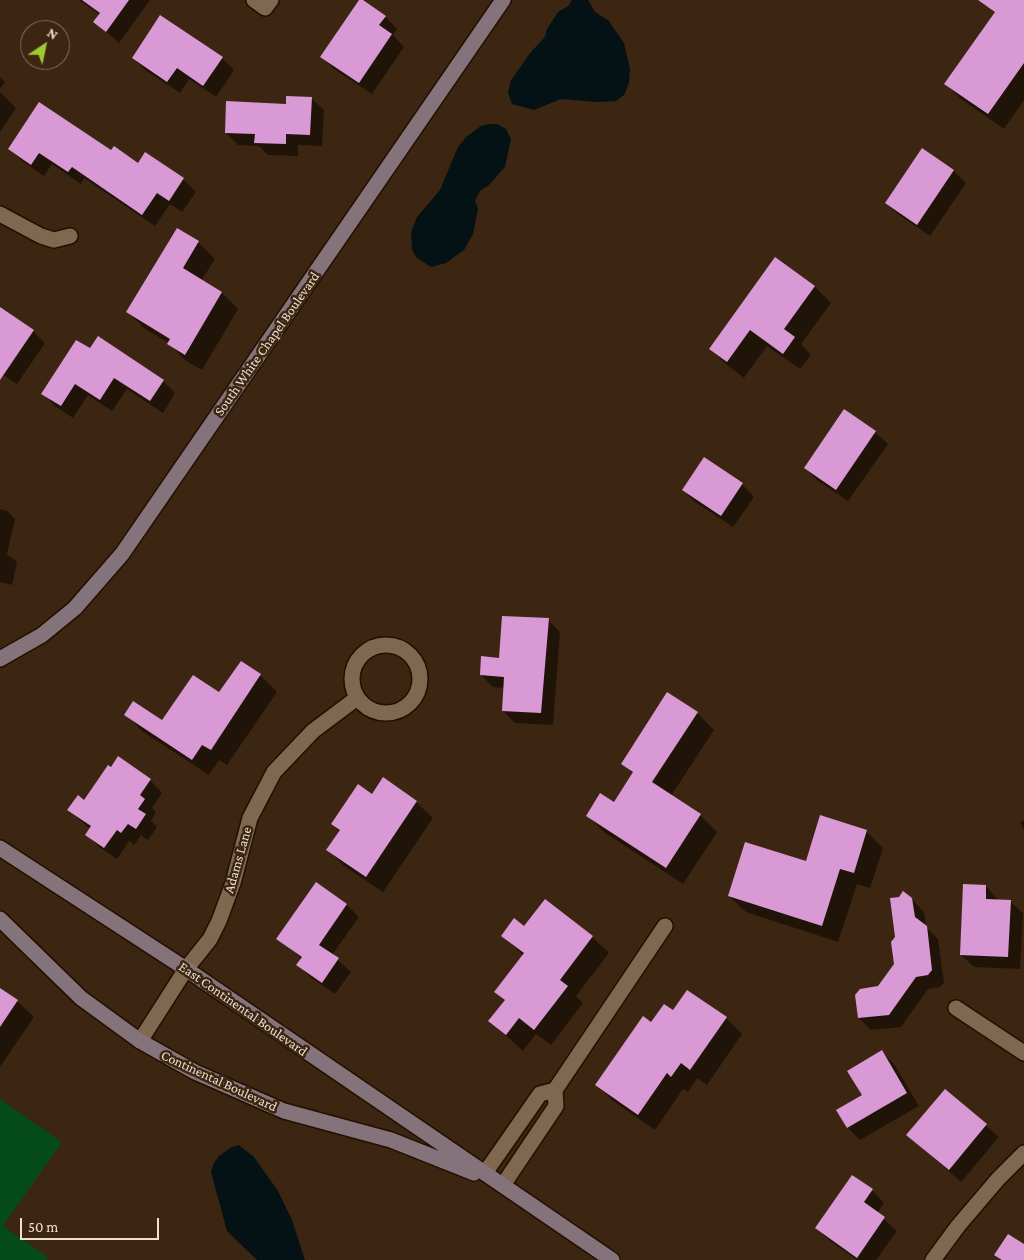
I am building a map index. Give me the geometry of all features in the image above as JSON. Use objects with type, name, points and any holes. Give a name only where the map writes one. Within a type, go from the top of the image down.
[{"type":"main road","name":"South White Chapel Boulevard","points":[[0,659],[42,635],[75,608],[122,554],[503,0]]},
{"type":"main road","name":"East Continental Boulevard","points":[[0,848],[186,970],[612,1260]]},
{"type":"main road","name":"Continental Boulevard","points":[[0,919],[81,998],[140,1041],[195,1072],[284,1111],[391,1140],[503,1185]]},
{"type":"street","points":[[0,214],[41,236],[54,240],[70,236]]},
{"type":"street","points":[[389,644],[401,648],[414,660],[419,671],[420,683],[416,694],[409,704],[400,710],[388,713],[376,712],[365,706],[357,698],[352,684],[352,672],[356,661],[363,652],[377,645],[389,644]]},
{"type":"street","name":"Adams Lane","points":[[140,1041],[186,970],[210,939],[219,921],[233,883],[250,818],[274,772],[313,732],[357,698]]},
{"type":"street","points":[[503,1185],[556,1106],[555,1090],[665,926]]},
{"type":"street","points":[[956,1008],[1024,1053]]},
{"type":"street","points":[[485,1173],[540,1094],[555,1090]]},
{"type":"street","points":[[933,1260],[958,1226],[998,1179],[1024,1153]]},
{"type":"green space","points":[[0,1099],[62,1142],[3,1226],[48,1257],[46,1260],[0,1260]]},
{"type":"shaded area","points":[[572,0],[588,0],[595,12],[608,20],[624,43],[630,69],[629,83],[624,95],[616,101],[597,102],[561,99],[534,110],[512,104],[508,93],[511,80],[531,52],[545,37],[547,29],[558,12],[568,6]]},
{"type":"shaded area","points":[[497,124],[506,129],[511,139],[505,167],[488,186],[481,190],[475,200],[478,209],[473,234],[464,250],[446,263],[431,267],[417,258],[412,250],[411,232],[417,217],[440,190],[458,147],[466,137],[481,126]]},
{"type":"shaded area","points":[[239,1145],[254,1157],[278,1191],[292,1220],[305,1260],[257,1260],[227,1231],[211,1172],[219,1156],[232,1147]]},
{"type":"building","points":[[82,0],[129,0],[106,32],[93,22],[100,13]]},
{"type":"building","points":[[359,0],[363,0],[386,16],[379,25],[392,34],[359,83],[320,57]]},
{"type":"building","points":[[978,0],[1024,0],[1024,63],[988,114],[944,84],[995,12]]},
{"type":"building","points":[[160,15],[223,57],[203,86],[177,68],[167,82],[132,58]]},
{"type":"building","points":[[286,96],[312,97],[310,135],[286,134],[286,144],[254,143],[255,134],[225,133],[226,101],[286,104]]},
{"type":"building","points":[[39,102],[111,150],[114,146],[138,163],[145,152],[184,178],[169,201],[157,193],[142,215],[72,167],[68,172],[39,153],[31,165],[8,149]]},
{"type":"building","points":[[922,148],[954,170],[917,225],[885,203]]},
{"type":"building","points":[[177,228],[199,241],[183,268],[222,292],[185,355],[167,344],[170,339],[126,312]]},
{"type":"building","points":[[775,257],[815,286],[784,329],[795,337],[783,354],[750,330],[727,362],[709,349]]},
{"type":"building","points":[[0,307],[34,330],[0,380]]},
{"type":"building","points":[[98,336],[164,380],[150,401],[114,378],[100,400],[75,384],[61,406],[41,394],[76,340],[90,348]]},
{"type":"building","points":[[844,409],[876,431],[836,490],[804,468]]},
{"type":"building","points":[[704,457],[743,483],[721,516],[682,490]]},
{"type":"building","points":[[502,616],[549,618],[541,713],[502,711],[504,677],[480,675],[481,656],[499,658]]},
{"type":"building","points":[[241,661],[261,674],[211,750],[202,745],[192,760],[124,715],[133,701],[162,720],[193,675],[219,692]]},
{"type":"building","points":[[667,692],[698,712],[652,782],[701,814],[666,868],[586,816],[600,793],[614,802],[633,772],[621,764]]},
{"type":"building","points":[[118,756],[151,779],[140,795],[145,799],[138,809],[146,814],[136,829],[128,824],[121,833],[117,830],[104,848],[85,835],[91,826],[67,810],[78,795],[84,800],[108,765],[111,767]]},
{"type":"building","points":[[383,777],[417,801],[366,877],[326,850],[340,830],[331,824],[358,784],[372,794]]},
{"type":"building","points":[[820,815],[867,830],[854,873],[840,869],[822,926],[728,896],[745,842],[806,861]]},
{"type":"building","points":[[316,882],[347,904],[319,945],[339,958],[322,983],[296,965],[302,957],[276,939]]},
{"type":"building","points":[[963,884],[986,885],[986,899],[1011,900],[1008,957],[960,955]]},
{"type":"building","points":[[903,891],[912,898],[915,917],[927,926],[932,970],[928,975],[916,977],[889,1015],[858,1018],[855,995],[860,989],[878,986],[894,964],[891,942],[895,937],[890,898],[899,897]]},
{"type":"building","points":[[545,899],[593,936],[560,980],[568,986],[534,1030],[519,1018],[506,1035],[488,1021],[505,1000],[494,992],[524,953],[501,936],[514,918],[524,926]]},
{"type":"building","points":[[0,988],[18,1000],[0,1027]]},
{"type":"building","points":[[687,990],[727,1017],[690,1070],[681,1063],[671,1077],[667,1073],[638,1115],[595,1085],[643,1016],[651,1022],[664,1004],[673,1010]]},
{"type":"building","points":[[882,1050],[907,1093],[847,1128],[836,1110],[862,1095],[847,1071]]},
{"type":"building","points":[[945,1089],[987,1124],[949,1170],[906,1135]]},
{"type":"building","points":[[852,1175],[873,1189],[864,1202],[885,1217],[857,1258],[815,1228]]},
{"type":"building","points":[[1008,1234],[1024,1244],[1024,1260],[1002,1260],[994,1255]]}]
